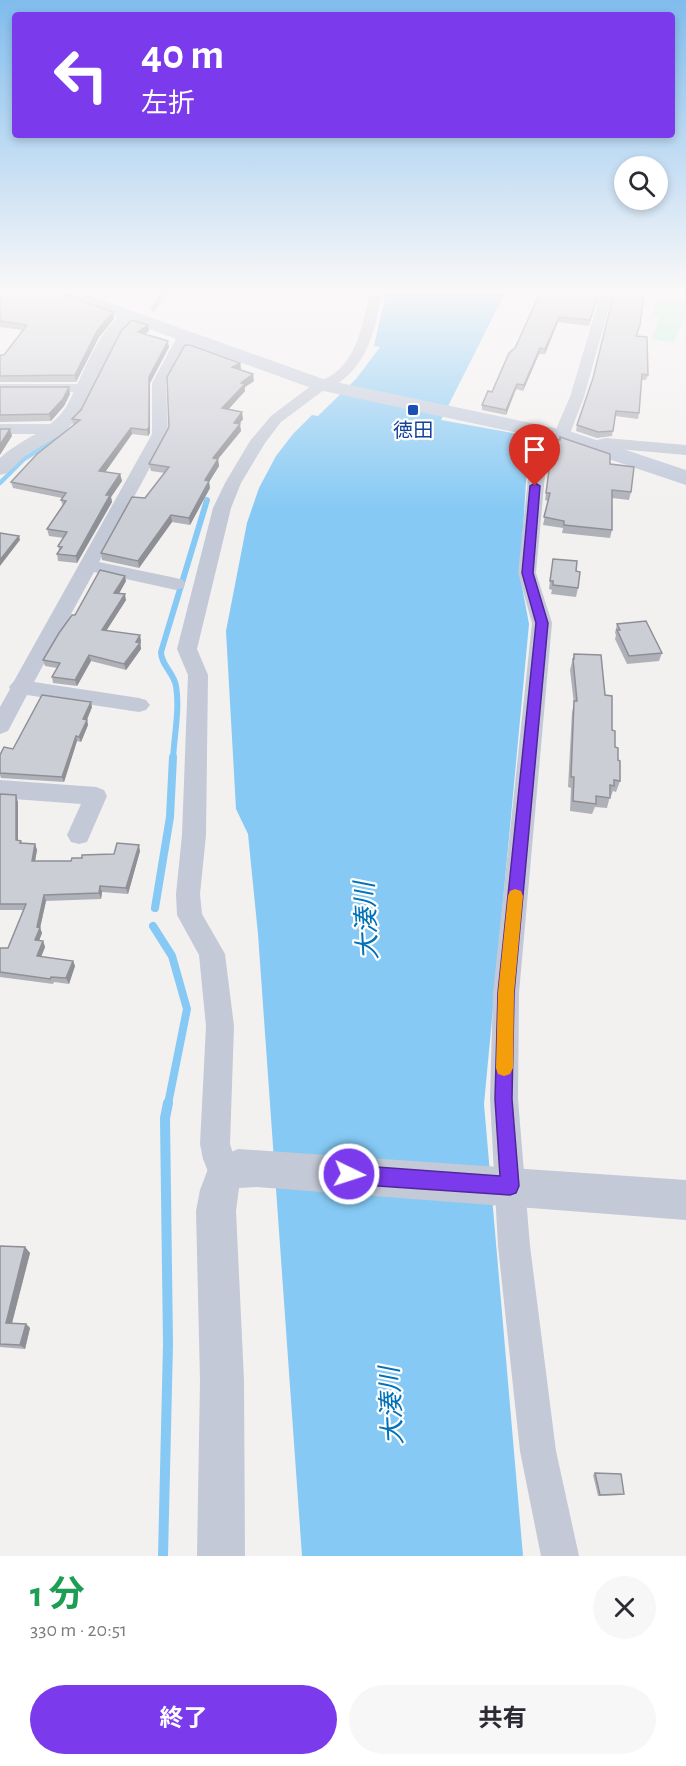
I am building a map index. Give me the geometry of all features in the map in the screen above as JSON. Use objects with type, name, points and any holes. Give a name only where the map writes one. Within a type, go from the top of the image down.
[{"type":"main road","points":[[266,366],[325,386],[553,435],[594,446],[686,478]]},
{"type":"street","points":[[0,469],[20,450],[57,429],[73,411],[96,366]]},
{"type":"street","points":[[0,726],[19,687],[160,434],[159,383],[168,366]]},
{"type":"street","points":[[349,366],[343,373],[276,419],[258,441],[233,483],[222,508],[187,649],[198,675],[194,835],[188,894],[190,915],[212,954],[220,1026],[215,1144],[218,1159],[241,1171],[510,1186],[686,1200]]},
{"type":"street","points":[[560,1556],[538,1451],[514,1246],[504,1099],[506,993],[542,623],[527,573],[540,442],[553,435],[577,397],[586,366]]},
{"type":"street","points":[[0,388],[84,388]]},
{"type":"street","points":[[0,429],[57,429]]},
{"type":"street","points":[[594,446],[606,443],[686,450]]},
{"type":"street","points":[[87,565],[176,584]]},
{"type":"street","points":[[19,687],[140,705]]},
{"type":"street","points":[[0,789],[96,796],[79,835]]},
{"type":"street","points":[[223,1545],[222,1380],[216,1211],[219,1190],[241,1171]]},
{"type":"water","name":"大湊川","points":[[366,366],[468,366],[441,420],[529,436],[520,576],[529,624],[484,1104],[523,1556],[302,1556],[258,934],[248,834],[236,809],[226,631],[247,523],[259,488],[276,456],[293,434],[312,415],[318,416],[356,379]]},
{"type":"building","points":[[0,366],[80,366],[75,375],[0,376]]},
{"type":"building","points":[[103,366],[155,366],[149,377],[149,427],[147,430],[131,428],[99,471],[120,474],[106,495],[110,495],[76,556],[57,554],[62,547],[58,546],[67,532],[47,529],[66,501],[61,500],[66,493],[11,482],[37,454],[80,420],[72,419],[81,410]]},
{"type":"building","points":[[173,366],[235,366],[232,367],[253,374],[241,383],[245,384],[222,408],[242,412],[234,423],[240,424],[213,458],[218,459],[205,480],[209,481],[189,518],[171,515],[138,561],[101,553],[132,497],[145,498],[169,467],[149,464],[169,427],[167,377]]},
{"type":"building","points":[[504,366],[532,366],[524,385],[517,384],[506,410],[482,405],[488,391],[492,392]]},
{"type":"building","points":[[596,366],[648,366],[648,375],[642,374],[639,413],[616,411],[613,431],[598,432],[577,425]]},
{"type":"building","points":[[0,387],[69,387],[63,399],[49,414],[0,415]]},
{"type":"building","points":[[0,429],[10,429],[0,445]]},
{"type":"building","points":[[560,437],[610,454],[610,464],[634,467],[631,492],[612,490],[612,530],[564,525],[564,521],[544,517],[550,493],[546,493],[553,439],[560,440]]},
{"type":"building","points":[[0,533],[19,536],[0,560]]},
{"type":"building","points":[[553,559],[577,561],[576,571],[580,572],[578,588],[553,585],[553,581],[550,581]]},
{"type":"building","points":[[100,570],[125,576],[114,593],[125,594],[102,630],[140,635],[136,642],[140,643],[124,664],[89,655],[75,680],[52,677],[60,663],[43,660],[59,633],[72,615],[75,615]]},
{"type":"building","points":[[646,621],[662,653],[629,656],[617,630],[620,630],[617,624]]},
{"type":"building","points":[[574,654],[601,655],[605,695],[612,696],[612,730],[615,731],[615,747],[618,748],[620,781],[614,780],[614,786],[610,785],[610,798],[596,796],[596,804],[573,801],[574,777],[571,777],[574,701],[577,701]]},
{"type":"building","points":[[42,695],[91,702],[83,719],[87,720],[79,737],[76,736],[62,777],[0,773],[0,755],[4,747],[13,749]]},
{"type":"building","points":[[0,794],[16,795],[16,840],[21,841],[20,843],[35,844],[32,861],[71,861],[72,858],[82,858],[82,855],[114,854],[117,843],[139,845],[126,888],[100,886],[99,893],[44,895],[37,927],[40,928],[35,940],[43,941],[37,956],[73,961],[66,978],[51,977],[50,979],[0,972],[0,948],[8,948],[26,904],[0,904]]},
{"type":"building","points":[[0,1246],[25,1247],[6,1323],[26,1324],[20,1345],[0,1344]]},
{"type":"building","points":[[595,1473],[621,1474],[624,1494],[600,1495]]},
{"type":"waterway","points":[[0,483],[24,459],[62,435]]},
{"type":"waterway","points":[[173,759],[177,695],[175,681],[163,661],[161,652],[207,500]]},
{"type":"waterway","points":[[155,908],[170,817],[173,757]]},
{"type":"waterway","points":[[153,926],[172,956],[187,1009],[168,1104]]},
{"type":"waterway","points":[[163,1556],[168,1344],[165,1118],[168,1103]]},
{"type":"slow traffic","points":[[504,1068],[506,993],[515,896]]},
{"type":"place","name":"徳田","points":[[413,410]]},
{"type":"route","points":[[349,1174],[510,1186],[504,1099],[506,993],[542,623],[527,573],[535,486]]}]
